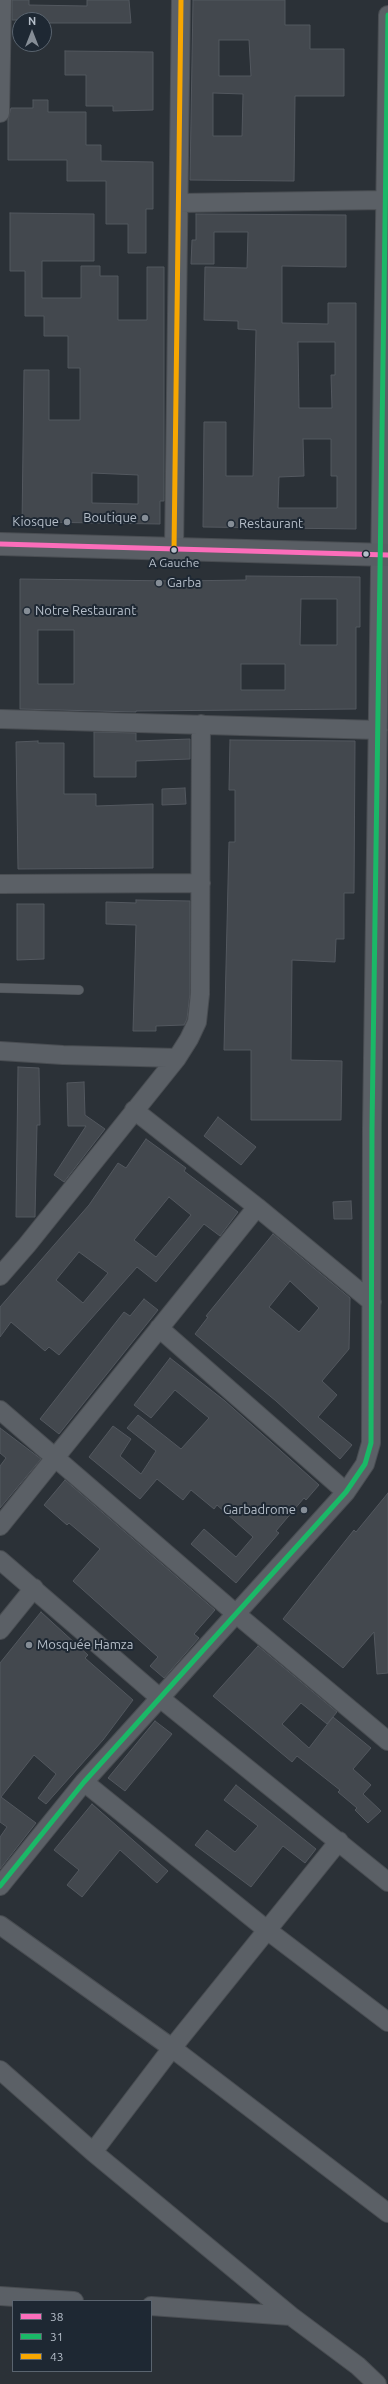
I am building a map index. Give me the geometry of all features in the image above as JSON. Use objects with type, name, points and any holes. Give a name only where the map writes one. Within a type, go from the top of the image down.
[{"type":"street","points":[[0,113],[2,0]]},
{"type":"street","points":[[174,550],[181,0]]},
{"type":"street","points":[[0,1886],[84,1782],[235,1613],[346,1492],[365,1464],[371,1443],[372,1302],[380,1128],[381,949],[378,730],[384,555],[386,362],[385,200],[388,15]]},
{"type":"street","points":[[179,203],[385,200]]},
{"type":"street","points":[[0,544],[384,555]]},
{"type":"street","points":[[0,720],[201,724],[378,730]]},
{"type":"street","points":[[0,1276],[46,1222],[176,1058],[189,1040],[197,1022],[200,994],[201,724]]},
{"type":"street","points":[[0,884],[201,883]]},
{"type":"street","points":[[0,1051],[63,1055],[176,1058]]},
{"type":"street","points":[[134,1110],[257,1207],[372,1302]]},
{"type":"street","points":[[0,1526],[257,1207]]},
{"type":"street","points":[[159,1328],[346,1492]]},
{"type":"street","points":[[0,1410],[56,1456],[235,1613],[388,1740]]},
{"type":"street","points":[[0,1560],[160,1698],[388,1882]]},
{"type":"street","points":[[0,1630],[34,1588]]},
{"type":"street","points":[[84,1782],[267,1930],[388,2022]]},
{"type":"street","points":[[93,2152],[172,2048],[339,1841]]},
{"type":"street","points":[[0,1925],[172,2048],[388,2213]]},
{"type":"street","points":[[0,2070],[93,2152],[291,2316],[358,2366],[377,2384]]},
{"type":"street","points":[[0,2296],[59,2300]]},
{"type":"street","points":[[152,2306],[291,2316]]},
{"type":"lane","points":[[0,988],[79,990]]},
{"type":"building","points":[[12,0],[29,0],[29,5],[87,6],[87,0],[129,0],[131,23],[52,23],[52,12],[12,12]]},
{"type":"building","points":[[193,0],[285,0],[285,25],[310,25],[310,49],[344,49],[344,96],[295,96],[294,181],[190,180]],"holes":[[[219,40],[249,40],[251,76],[219,76]],[[213,93],[243,94],[242,136],[213,136]]]},
{"type":"building","points":[[65,51],[153,52],[153,110],[113,111],[113,106],[86,106],[86,75],[65,75]]},
{"type":"building","points":[[33,100],[48,100],[48,112],[86,112],[86,145],[101,145],[101,161],[153,162],[153,209],[146,209],[146,253],[128,253],[128,224],[106,224],[106,181],[67,181],[67,160],[8,160],[8,119],[11,108],[33,108]]},
{"type":"building","points":[[10,213],[94,214],[94,261],[42,261],[42,298],[81,298],[81,266],[100,266],[100,276],[118,276],[118,320],[147,320],[147,267],[164,267],[164,501],[160,501],[160,524],[37,522],[37,526],[22,526],[24,370],[49,370],[49,420],[80,420],[80,368],[68,368],[68,336],[44,336],[44,316],[25,316],[25,271],[10,271]],"holes":[[[92,473],[138,475],[138,504],[92,503]]]},
{"type":"building","points":[[196,214],[346,215],[346,267],[282,266],[282,323],[328,324],[328,303],[356,303],[356,529],[203,527],[204,422],[226,422],[226,476],[253,476],[256,330],[238,329],[238,321],[204,320],[205,267],[247,268],[248,232],[214,232],[214,264],[191,264],[192,240],[196,240]],"holes":[[[298,342],[335,342],[335,375],[331,375],[332,408],[299,408]],[[303,439],[331,439],[331,476],[337,476],[337,508],[278,508],[279,477],[304,476]]]},
{"type":"building","points":[[246,576],[360,577],[360,627],[356,627],[356,709],[136,712],[20,709],[20,579],[177,581],[246,580]],"holes":[[[301,599],[337,599],[337,645],[300,645]],[[38,630],[74,630],[74,684],[38,684]],[[241,664],[285,664],[285,690],[241,690]]]},
{"type":"building","points":[[94,732],[136,733],[136,741],[190,739],[190,759],[136,761],[136,777],[94,777]]},
{"type":"building","points":[[230,740],[355,741],[354,893],[344,893],[344,939],[336,939],[335,962],[292,960],[291,1060],[342,1061],[341,1120],[251,1120],[251,1050],[224,1050],[229,842],[235,842],[235,790],[229,790]]},
{"type":"building","points":[[38,741],[38,743],[64,743],[64,794],[96,794],[96,806],[153,804],[153,868],[18,869],[16,742]]},
{"type":"building","points":[[185,788],[186,804],[162,805],[162,789]]},
{"type":"building","points":[[136,900],[190,901],[190,993],[187,1019],[184,1025],[156,1026],[156,1031],[133,1031],[136,925],[106,924],[106,902],[136,903]]},
{"type":"building","points":[[17,904],[44,904],[44,959],[17,960]]},
{"type":"building","points":[[18,1067],[39,1068],[40,1125],[37,1125],[35,1217],[16,1217]]},
{"type":"building","points":[[84,1082],[85,1115],[105,1129],[64,1182],[54,1175],[86,1126],[68,1126],[67,1083]]},
{"type":"building","points":[[218,1117],[256,1147],[241,1165],[204,1136]]},
{"type":"building","points":[[146,1139],[186,1168],[184,1171],[238,1212],[220,1236],[204,1224],[156,1282],[137,1267],[59,1355],[49,1347],[45,1351],[11,1322],[0,1337],[0,1307],[89,1205],[118,1163],[126,1168]],"holes":[[[169,1197],[191,1215],[156,1257],[134,1240]],[[79,1252],[108,1273],[83,1303],[56,1280]]]},
{"type":"building","points":[[351,1201],[352,1219],[334,1219],[333,1202]]},
{"type":"building","points":[[273,1234],[350,1298],[349,1349],[322,1381],[337,1395],[318,1417],[352,1445],[340,1459],[276,1401],[195,1334],[208,1317],[206,1316]],"holes":[[[290,1281],[319,1308],[299,1332],[269,1307]]]},
{"type":"building","points":[[144,1299],[158,1310],[59,1434],[40,1419],[124,1312],[130,1316]]},
{"type":"building","points":[[170,1358],[225,1401],[319,1485],[306,1500],[304,1498],[276,1531],[279,1533],[236,1583],[191,1544],[204,1529],[236,1557],[253,1537],[217,1505],[214,1509],[191,1490],[183,1500],[157,1479],[140,1499],[89,1457],[113,1426],[131,1439],[120,1456],[141,1474],[156,1451],[127,1428],[138,1415],[181,1449],[209,1418],[175,1390],[151,1418],[134,1405]]},
{"type":"building","points":[[0,1428],[41,1459],[0,1508],[0,1466],[6,1458],[0,1453]]},
{"type":"building","points":[[65,1480],[215,1610],[194,1634],[199,1638],[164,1678],[150,1666],[158,1657],[73,1581],[100,1549],[69,1523],[67,1525],[44,1505]]},
{"type":"building","points":[[388,1493],[388,1673],[377,1674],[374,1632],[343,1668],[283,1619],[354,1530],[356,1532]]},
{"type":"building","points":[[41,1612],[88,1655],[85,1658],[133,1700],[103,1740],[46,1804],[38,1798],[56,1774],[34,1755],[1,1797],[36,1823],[0,1869],[0,1837],[7,1827],[0,1822],[0,1663]]},
{"type":"building","points":[[258,1646],[337,1712],[327,1724],[301,1703],[282,1724],[309,1748],[333,1717],[371,1748],[353,1769],[371,1785],[363,1794],[381,1811],[368,1823],[355,1810],[357,1808],[338,1792],[340,1790],[297,1756],[292,1762],[213,1696]]},
{"type":"building","points":[[155,1721],[172,1734],[125,1791],[108,1778]]},
{"type":"building","points":[[236,1785],[316,1849],[305,1863],[283,1846],[251,1887],[195,1845],[207,1830],[235,1852],[258,1826],[224,1800]]},
{"type":"building","points":[[92,1804],[168,1871],[157,1883],[120,1850],[82,1897],[67,1885],[79,1870],[54,1850]]},
{"type":"transit line","name":"43","points":[[174,550],[181,0]]},
{"type":"transit line","name":"31","points":[[0,1886],[84,1782],[346,1492],[365,1464],[371,1443],[372,1127],[388,15]]},
{"type":"transit line","name":"38","points":[[0,544],[388,555]]},
{"type":"place","name":"Boutique","points":[[145,518]]},
{"type":"place","name":"Kiosque","points":[[67,522]]},
{"type":"place","name":"Restaurant","points":[[231,524]]},
{"type":"place","name":"A Gauche","points":[[174,550]]},
{"type":"place","name":"Garba","points":[[159,583]]},
{"type":"place","name":"Notre Restaurant","points":[[27,611]]},
{"type":"place","name":"Garbadrome","points":[[304,1510]]},
{"type":"place","name":"Mosquée Hamza","points":[[29,1645]]}]
